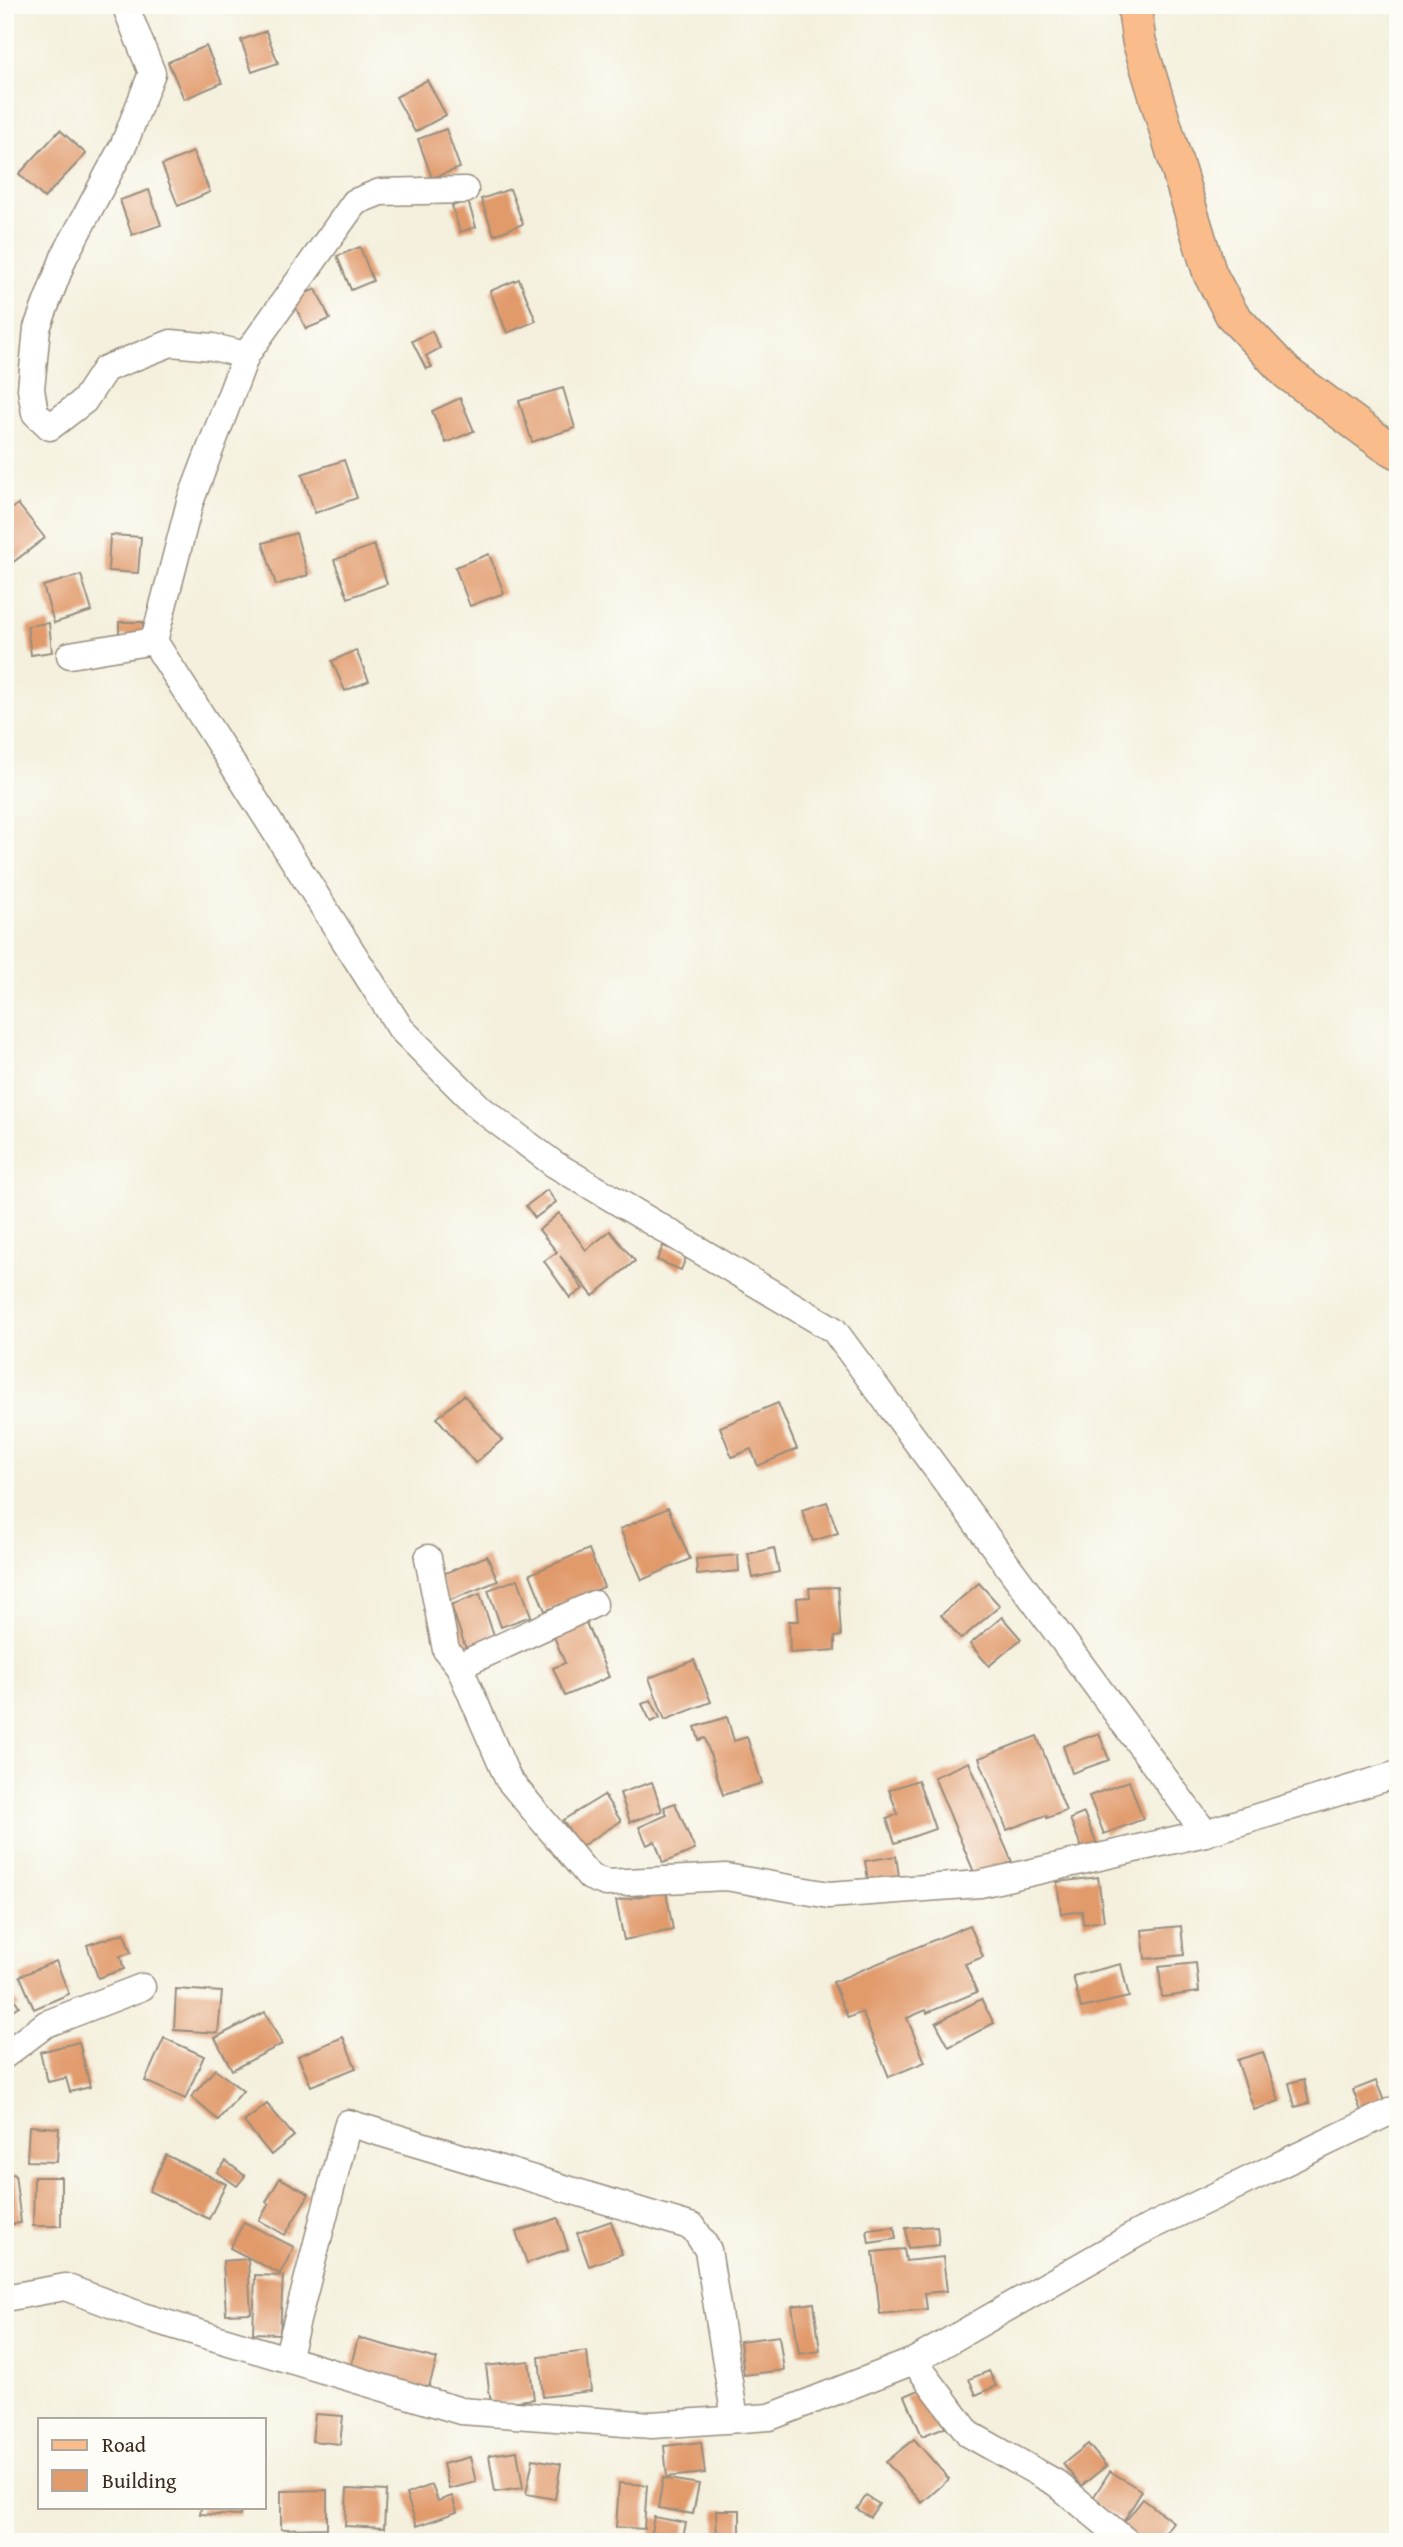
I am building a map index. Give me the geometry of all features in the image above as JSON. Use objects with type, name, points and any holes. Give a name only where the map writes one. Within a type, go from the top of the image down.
[{"type":"main road","points":[[1134,5],[1139,41],[1210,274],[1232,315],[1287,373],[1383,444],[1398,452]]},
{"type":"street","points":[[125,5],[152,73],[124,144],[64,257],[37,328],[31,389],[35,413],[50,427],[84,401],[105,369],[171,343],[213,347],[246,355]]},
{"type":"street","points":[[465,190],[380,192],[355,202],[246,355],[190,502],[155,641],[401,1029],[481,1109],[554,1164],[834,1330],[1205,1833]]},
{"type":"street","points":[[71,655],[155,641]]},
{"type":"street","points":[[428,1558],[446,1650],[458,1666],[508,1779],[590,1877],[606,1883],[726,1877],[829,1895],[980,1884],[1205,1833],[1398,1774]]},
{"type":"street","points":[[458,1666],[594,1604]]},
{"type":"street","points":[[5,2054],[46,2024],[142,1987]]},
{"type":"street","points":[[5,2298],[65,2287],[142,2316],[461,2412],[652,2424],[769,2417],[914,2361],[1140,2232],[1398,2108]]},
{"type":"street","points":[[287,2359],[348,2123],[693,2227],[708,2250],[735,2419]]},
{"type":"street","points":[[914,2361],[969,2434],[1056,2483],[1127,2542]]},
{"type":"building","points":[[266,31],[278,63],[252,72],[241,40]]},
{"type":"building","points":[[206,46],[222,83],[184,99],[168,62]]},
{"type":"building","points":[[427,80],[446,115],[415,132],[396,97]]},
{"type":"building","points":[[446,129],[460,168],[432,178],[418,139]]},
{"type":"building","points":[[60,130],[86,154],[44,198],[19,174]]},
{"type":"building","points":[[193,152],[210,192],[178,206],[162,165]]},
{"type":"building","points":[[510,189],[523,224],[494,235],[481,199]]},
{"type":"building","points":[[149,190],[161,225],[132,235],[120,200]]},
{"type":"building","points":[[468,201],[476,227],[460,232],[452,206]]},
{"type":"building","points":[[360,247],[373,281],[351,290],[337,256]]},
{"type":"building","points":[[519,279],[536,321],[507,333],[490,291]]},
{"type":"building","points":[[316,289],[330,319],[306,329],[292,299]]},
{"type":"building","points":[[432,331],[440,348],[426,356],[432,367],[426,369],[412,341]]},
{"type":"building","points":[[563,388],[575,428],[532,442],[519,401]]},
{"type":"building","points":[[460,398],[474,431],[446,443],[432,411]]},
{"type":"building","points":[[344,460],[357,498],[315,513],[302,474]]},
{"type":"building","points":[[18,504],[45,538],[8,566],[5,562],[5,514]]},
{"type":"building","points":[[296,533],[308,575],[276,585],[263,543]]},
{"type":"building","points":[[110,535],[141,537],[138,573],[108,571]]},
{"type":"building","points":[[374,545],[387,584],[348,598],[334,560]]},
{"type":"building","points":[[489,554],[504,593],[470,606],[455,567]]},
{"type":"building","points":[[81,575],[92,611],[54,623],[43,586]]},
{"type":"building","points":[[119,622],[143,622],[143,636],[119,636]]},
{"type":"building","points":[[49,623],[52,652],[31,655],[27,626]]},
{"type":"building","points":[[356,650],[369,681],[345,691],[332,661]]},
{"type":"building","points":[[547,1190],[556,1202],[535,1218],[526,1206]]},
{"type":"building","points":[[559,1213],[586,1250],[610,1231],[635,1261],[593,1296],[560,1256],[583,1289],[570,1298],[544,1261],[557,1252],[539,1230]]},
{"type":"building","points":[[663,1246],[687,1255],[681,1270],[657,1260]]},
{"type":"building","points":[[464,1395],[502,1440],[475,1463],[437,1418]]},
{"type":"building","points":[[778,1403],[797,1449],[758,1466],[751,1449],[732,1457],[720,1427]]},
{"type":"building","points":[[827,1502],[838,1533],[813,1541],[802,1510]]},
{"type":"building","points":[[668,1508],[690,1559],[642,1580],[620,1529]]},
{"type":"building","points":[[774,1548],[779,1572],[753,1578],[748,1554]]},
{"type":"building","points":[[589,1549],[604,1587],[545,1611],[530,1574]]},
{"type":"building","points":[[738,1555],[739,1571],[697,1575],[696,1559]]},
{"type":"building","points":[[487,1556],[498,1581],[448,1601],[438,1576]]},
{"type":"building","points":[[518,1579],[531,1616],[501,1627],[488,1590]]},
{"type":"building","points":[[979,1583],[1000,1606],[961,1639],[941,1615]]},
{"type":"building","points":[[838,1587],[841,1636],[835,1637],[835,1650],[790,1653],[789,1621],[799,1621],[797,1598],[810,1597],[809,1588]]},
{"type":"building","points":[[480,1594],[495,1639],[466,1649],[451,1605]]},
{"type":"building","points":[[1002,1617],[1021,1639],[989,1666],[970,1644]]},
{"type":"building","points":[[584,1618],[609,1677],[565,1696],[553,1668],[565,1663],[552,1632]]},
{"type":"building","points":[[694,1660],[711,1702],[665,1720],[649,1678]]},
{"type":"building","points":[[651,1700],[660,1718],[651,1722],[642,1704]]},
{"type":"building","points":[[727,1717],[734,1741],[747,1737],[762,1783],[723,1795],[705,1738],[699,1740],[695,1727]]},
{"type":"building","points":[[1099,1733],[1109,1760],[1072,1773],[1063,1746]]},
{"type":"building","points":[[1037,1736],[1066,1811],[1047,1818],[1046,1815],[1007,1830],[979,1758]]},
{"type":"building","points":[[969,1762],[1012,1862],[976,1877],[934,1777]]},
{"type":"building","points":[[918,1780],[935,1829],[895,1843],[887,1819],[898,1814],[889,1790]]},
{"type":"building","points":[[1129,1781],[1143,1819],[1104,1834],[1089,1796]]},
{"type":"building","points":[[652,1782],[662,1811],[630,1822],[620,1793]]},
{"type":"building","points":[[604,1795],[621,1821],[580,1847],[563,1820]]},
{"type":"building","points":[[675,1803],[695,1850],[663,1863],[655,1841],[647,1845],[639,1827],[667,1815],[664,1807]]},
{"type":"building","points":[[1084,1813],[1098,1847],[1084,1853],[1070,1819]]},
{"type":"building","points":[[896,1856],[900,1883],[869,1887],[865,1861]]},
{"type":"building","points":[[1098,1877],[1104,1921],[1083,1924],[1082,1911],[1061,1914],[1057,1882]]},
{"type":"building","points":[[666,1891],[673,1930],[624,1940],[616,1901]]},
{"type":"building","points":[[970,1925],[983,1957],[965,1964],[977,1992],[927,2013],[926,2010],[907,2018],[925,2062],[889,2077],[862,2012],[848,2018],[833,1982]]},
{"type":"building","points":[[1181,1926],[1184,1955],[1145,1959],[1142,1930]]},
{"type":"building","points":[[124,1933],[131,1953],[120,1956],[124,1969],[98,1978],[87,1945]]},
{"type":"building","points":[[56,1961],[69,1994],[34,2009],[20,1976]]},
{"type":"building","points":[[1196,1963],[1199,1992],[1162,1997],[1159,1967]]},
{"type":"building","points":[[1121,1964],[1129,1997],[1081,2008],[1073,1976]]},
{"type":"building","points":[[5,1985],[19,2006],[5,2015]]},
{"type":"building","points":[[176,1989],[222,1992],[218,2033],[174,2030]]},
{"type":"building","points":[[981,1999],[994,2023],[949,2047],[936,2023]]},
{"type":"building","points":[[265,2012],[282,2044],[232,2070],[215,2038]]},
{"type":"building","points":[[343,2037],[356,2068],[311,2086],[298,2056]]},
{"type":"building","points":[[164,2038],[204,2056],[185,2099],[145,2081]]},
{"type":"building","points":[[79,2042],[90,2087],[70,2092],[66,2078],[48,2082],[40,2052]]},
{"type":"building","points":[[1263,2052],[1279,2101],[1254,2110],[1237,2060]]},
{"type":"building","points":[[215,2069],[243,2091],[218,2120],[191,2097]]},
{"type":"building","points":[[1304,2079],[1309,2103],[1295,2107],[1289,2083]]},
{"type":"building","points":[[1376,2081],[1384,2101],[1361,2111],[1353,2090]]},
{"type":"building","points":[[267,2104],[294,2136],[271,2155],[244,2122]]},
{"type":"building","points":[[29,2126],[59,2128],[57,2162],[27,2161]]},
{"type":"building","points":[[166,2155],[226,2184],[209,2219],[149,2191]]},
{"type":"building","points":[[226,2161],[245,2176],[237,2186],[217,2172]]},
{"type":"building","points":[[15,2174],[21,2223],[5,2225],[5,2175]]},
{"type":"building","points":[[34,2177],[61,2177],[61,2226],[33,2226]]},
{"type":"building","points":[[280,2178],[309,2194],[285,2235],[259,2220]]},
{"type":"building","points":[[558,2218],[568,2249],[527,2263],[516,2232]]},
{"type":"building","points":[[611,2221],[622,2254],[589,2266],[577,2233]]},
{"type":"building","points":[[244,2222],[294,2247],[280,2274],[230,2248]]},
{"type":"building","points":[[937,2226],[939,2245],[908,2248],[906,2228]]},
{"type":"building","points":[[894,2227],[896,2239],[869,2243],[867,2230]]},
{"type":"building","points":[[904,2249],[906,2261],[943,2257],[947,2291],[925,2293],[927,2309],[880,2314],[873,2252]]},
{"type":"building","points":[[248,2259],[251,2313],[226,2314],[223,2261]]},
{"type":"building","points":[[255,2275],[283,2276],[280,2334],[253,2333]]},
{"type":"building","points":[[814,2303],[820,2351],[799,2354],[792,2306]]},
{"type":"building","points":[[779,2336],[784,2370],[744,2375],[740,2341]]},
{"type":"building","points":[[358,2338],[437,2359],[428,2390],[350,2369]]},
{"type":"building","points":[[587,2351],[591,2391],[543,2397],[539,2357]]},
{"type":"building","points":[[529,2361],[534,2399],[491,2404],[486,2366]]},
{"type":"building","points":[[989,2371],[996,2386],[976,2395],[969,2379]]},
{"type":"building","points":[[928,2386],[945,2427],[922,2436],[905,2396]]},
{"type":"building","points":[[315,2414],[343,2416],[340,2444],[312,2441]]},
{"type":"building","points":[[914,2439],[949,2479],[922,2503],[886,2462]]},
{"type":"building","points":[[701,2442],[705,2473],[667,2477],[664,2446]]},
{"type":"building","points":[[1088,2444],[1106,2466],[1081,2486],[1063,2464]]},
{"type":"building","points":[[517,2451],[523,2488],[495,2492],[489,2455]]},
{"type":"building","points":[[470,2457],[476,2482],[449,2489],[443,2464]]},
{"type":"building","points":[[533,2459],[561,2464],[555,2499],[526,2494]]},
{"type":"building","points":[[1110,2471],[1142,2491],[1123,2522],[1091,2501]]},
{"type":"building","points":[[663,2478],[699,2484],[693,2514],[658,2508]]},
{"type":"building","points":[[619,2483],[647,2485],[644,2529],[616,2527]]},
{"type":"building","points":[[432,2485],[438,2501],[452,2496],[457,2512],[417,2526],[406,2494]]},
{"type":"building","points":[[347,2489],[386,2491],[384,2528],[345,2526]]},
{"type":"building","points":[[327,2490],[327,2528],[281,2529],[281,2491]]},
{"type":"building","points":[[866,2496],[879,2504],[870,2517],[857,2509]]},
{"type":"building","points":[[1143,2499],[1173,2522],[1158,2542],[1140,2542],[1121,2527]]},
{"type":"building","points":[[201,2508],[241,2508],[240,2516],[200,2514]]},
{"type":"building","points":[[716,2510],[740,2510],[740,2542],[717,2542]]},
{"type":"building","points":[[654,2517],[686,2523],[682,2542],[649,2542]]}]
